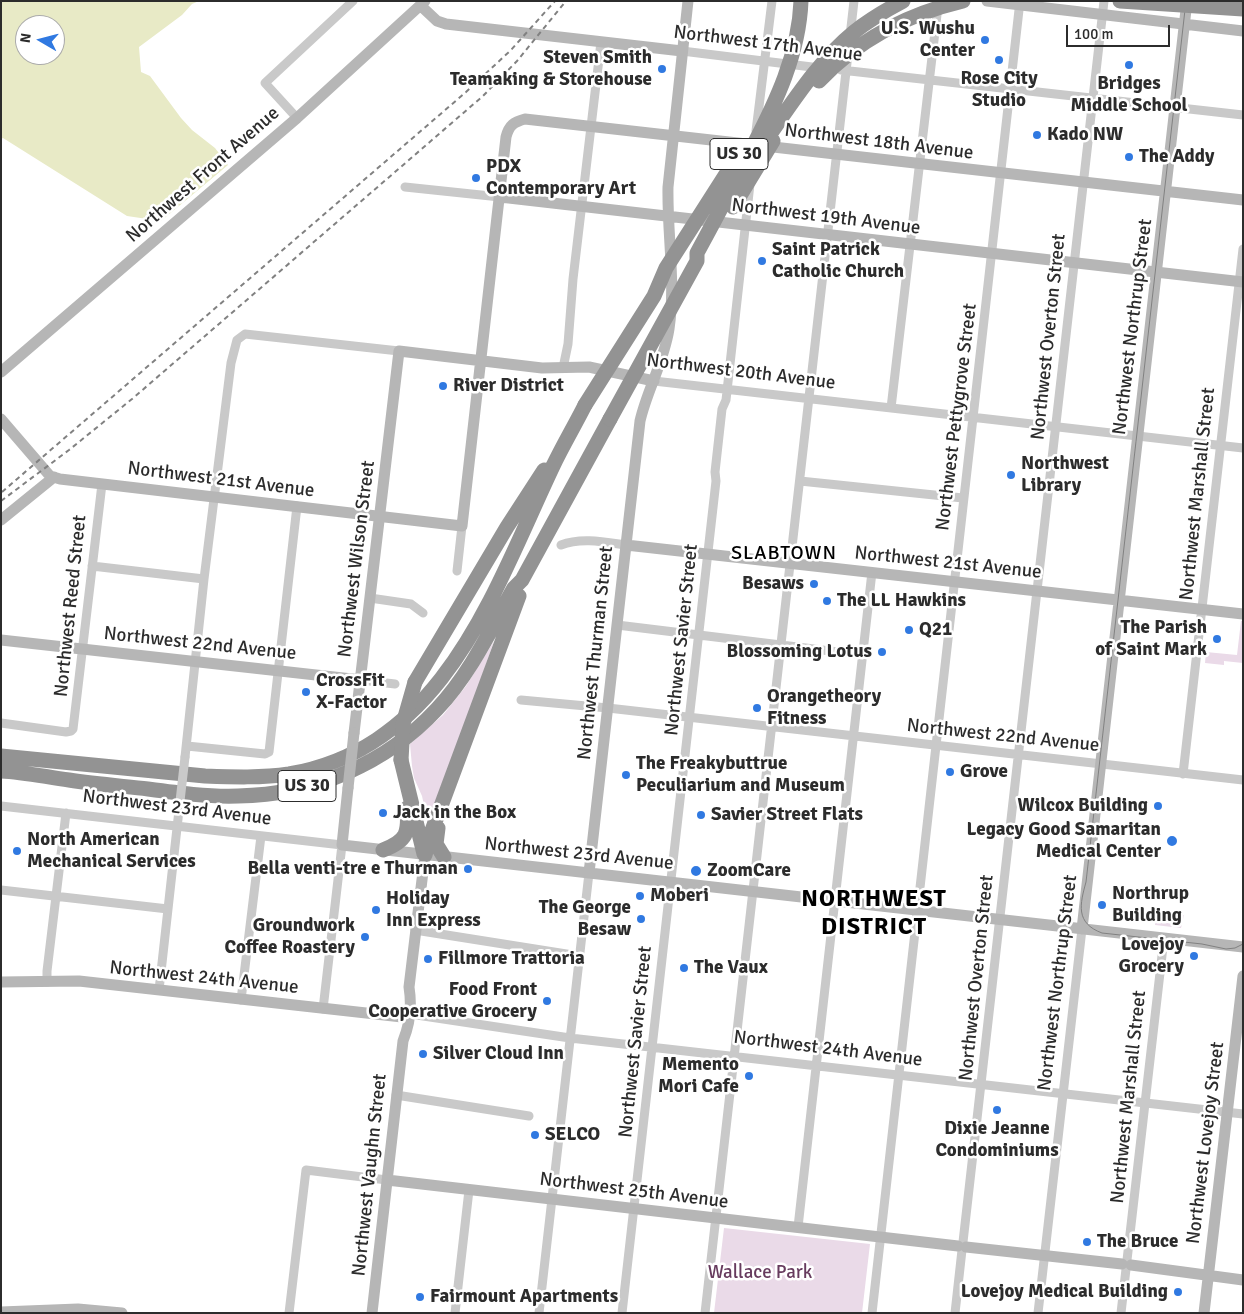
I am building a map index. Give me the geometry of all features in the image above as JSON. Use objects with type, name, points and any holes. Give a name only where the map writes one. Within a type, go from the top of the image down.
[{"type":"highway","name":"US 30","points":[[1,771],[198,794],[240,796],[294,790],[345,774],[378,758],[416,730],[438,709],[464,675],[514,588],[522,580],[697,261],[697,253],[738,178],[781,88],[796,37],[800,1]]},
{"type":"highway","name":"US 30","points":[[1,756],[205,776],[277,775],[308,769],[344,756],[367,745],[387,732],[417,707],[458,657],[505,569],[554,464],[585,405],[654,296],[666,268],[762,118],[778,88],[792,50],[800,1]]},
{"type":"highway","points":[[654,296],[673,274],[813,75],[843,41],[882,13],[903,1]]},
{"type":"highway","points":[[697,261],[704,257],[779,132],[799,104],[821,79],[856,48],[875,35],[922,13],[963,1]]},
{"type":"highway","points":[[1120,1],[1243,9]]},
{"type":"highway","points":[[425,855],[401,760],[402,724],[415,682],[452,617],[542,471],[554,464]]},
{"type":"highway","points":[[425,855],[431,833],[522,589],[522,580]]},
{"type":"highway","points":[[444,857],[436,844],[437,834],[452,789],[459,759]]},
{"type":"highway","points":[[383,850],[398,844],[406,833],[408,826],[406,779]]},
{"type":"highway","points":[[1,780],[55,784],[71,780]]},
{"type":"street","points":[[296,118],[265,83],[353,1]]},
{"type":"street","name":"Northwest Thurman Street","points":[[539,1313],[640,422],[665,349],[669,329],[671,270],[668,186],[688,1]]},
{"type":"street","name":"Northwest Savier Street","points":[[622,1313],[690,718],[722,409],[726,400],[772,1]]},
{"type":"street","points":[[705,1313],[854,1]]},
{"type":"street","points":[[891,408],[938,1]]},
{"type":"street","points":[[987,1],[1243,31]]},
{"type":"street","name":"Northwest Overton Street","points":[[955,1313],[1104,1]]},
{"type":"street","name":"Northwest Northrup Street","points":[[1038,1313],[1187,1]]},
{"type":"street","name":"Northwest 17th Avenue","points":[[421,3],[437,21],[446,24],[929,81],[1243,115]]},
{"type":"street","name":"Northwest Front Avenue","points":[[1,372],[296,118],[421,3]]},
{"type":"street","name":"Northwest Pettygrove Street","points":[[872,1313],[1020,4]]},
{"type":"street","points":[[563,368],[571,315],[573,280],[601,42]]},
{"type":"street","name":"Northwest 18th Avenue","points":[[500,197],[506,137],[513,123],[525,119],[1243,200]]},
{"type":"street","name":"Northwest 19th Avenue","points":[[405,187],[1241,282]]},
{"type":"street","points":[[457,571],[500,197]]},
{"type":"street","name":"Northwest Marshall Street","points":[[1183,774],[1220,445],[1241,282],[1243,249]]},
{"type":"street","name":"Northwest 20th Avenue","points":[[214,497],[231,363],[236,340],[245,334],[542,368],[600,368],[642,380],[1243,448]]},
{"type":"street","name":"Northwest Wilson Street","points":[[322,1009],[399,352]]},
{"type":"street","points":[[1,419],[44,469],[54,477],[1,520]]},
{"type":"street","name":"Northwest 21st Avenue","points":[[54,477],[462,526]]},
{"type":"street","points":[[800,481],[963,498]]},
{"type":"street","name":"Northwest Reed Street","points":[[1,723],[66,732],[71,731],[74,725],[102,484]]},
{"type":"street","points":[[159,990],[214,497]]},
{"type":"street","points":[[186,746],[265,754],[269,752],[297,506]]},
{"type":"street","name":"Northwest 21st Avenue","points":[[561,545],[574,541],[591,541],[1243,614]]},
{"type":"street","points":[[92,566],[204,579]]},
{"type":"street","points":[[798,1227],[872,572]]},
{"type":"street","points":[[370,598],[411,604],[423,612]]},
{"type":"street","points":[[617,625],[863,655]]},
{"type":"street","name":"Northwest 22nd Avenue","points":[[1,640],[395,684]]},
{"type":"street","name":"Northwest 22nd Avenue","points":[[520,700],[608,708],[1243,780]]},
{"type":"street","name":"Northwest 23rd Avenue","points":[[1,806],[1243,947]]},
{"type":"street","points":[[47,982],[66,813]]},
{"type":"street","points":[[241,1000],[261,836]]},
{"type":"street","name":"Northwest Vaughn Street","points":[[372,1313],[403,1042],[401,1029],[406,1015],[404,1002],[409,987],[425,855]]},
{"type":"street","points":[[1,890],[168,909]]},
{"type":"street","points":[[415,930],[579,956]]},
{"type":"street","name":"Northwest Marshall Street","points":[[1121,1313],[1164,938]]},
{"type":"street","name":"Northwest Lovejoy Street","points":[[1204,1313],[1243,976]]},
{"type":"street","name":"Northwest 24th Avenue","points":[[1,982],[79,981],[322,1009],[406,1015],[570,1038],[1243,1114]]},
{"type":"street","points":[[396,1095],[529,1116]]},
{"type":"street","name":"Northwest 25th Avenue","points":[[289,1313],[306,1170],[1044,1255],[1243,1280]]},
{"type":"street","points":[[455,1313],[469,1190]]},
{"type":"street","points":[[1,1312],[88,1310],[122,1313]]},
{"type":"green space","points":[[1241,621],[1243,621],[1243,663],[1224,661],[1224,665],[1205,663],[1206,652],[1237,655]]},
{"type":"green space","points":[[494,641],[429,829],[422,796],[414,778],[410,744],[443,715],[466,686]]},
{"type":"green space","points":[[1156,912],[1184,915],[1181,928],[1155,925]]},
{"type":"green space","name":"Wallace Park","points":[[724,1228],[870,1244],[862,1313],[714,1313]]},
{"type":"shaded area","points":[[1,1],[199,1],[192,4],[182,15],[139,47],[141,72],[150,76],[181,118],[192,130],[215,148],[228,165],[161,221],[127,216],[3,138],[1,139]]},
{"type":"tram line","points":[[1186,1],[1086,882],[1081,905],[1083,918],[1087,924],[1102,933],[1202,944],[1226,949],[1235,948],[1243,944]]},
{"type":"railway","points":[[2,492],[466,92],[511,50],[555,1]]},
{"type":"railway","points":[[1,501],[69,450],[132,399],[483,96],[517,61],[566,1]]},
{"type":"place","name":"U.S. Wushu Center","points":[[985,40]]},
{"type":"place","name":"Rose City Studio","points":[[999,60]]},
{"type":"place","name":"Bridges Middle School","points":[[1129,65]]},
{"type":"place","name":"Steven Smith Teamaking & Storehouse","points":[[662,69]]},
{"type":"place","name":"Kado NW","points":[[1037,135]]},
{"type":"place","name":"The Addy","points":[[1129,157]]},
{"type":"place","name":"PDX Contemporary Art","points":[[476,178]]},
{"type":"place","name":"Saint Patrick Catholic Church","points":[[762,261]]},
{"type":"place","name":"River District","points":[[443,386]]},
{"type":"place","name":"Northwest Library","points":[[1011,475]]},
{"type":"place","name":"Besaws","points":[[814,584]]},
{"type":"place","name":"The LL Hawkins","points":[[827,601]]},
{"type":"place","name":"Q21","points":[[909,630]]},
{"type":"place","name":"The Parish of Saint Mark","points":[[1217,639]]},
{"type":"place","name":"Blossoming Lotus","points":[[882,652]]},
{"type":"place","name":"CrossFit X-Factor","points":[[306,692]]},
{"type":"place","name":"Orangetheory Fitness","points":[[757,708]]},
{"type":"place","name":"Grove","points":[[950,772]]},
{"type":"place","name":"The Freakybuttrue Peculiarium and Museum","points":[[626,775]]},
{"type":"place","name":"Wilcox Building","points":[[1158,806]]},
{"type":"place","name":"Jack in the Box","points":[[383,813]]},
{"type":"place","name":"Savier Street Flats","points":[[701,815]]},
{"type":"place","name":"Legacy Good Samaritan Medical Center","points":[[1172,841]]},
{"type":"place","name":"North American Mechanical Services","points":[[17,851]]},
{"type":"place","name":"Bella venti-tre e Thurman","points":[[468,869]]},
{"type":"place","name":"ZoomCare","points":[[696,871]]},
{"type":"place","name":"Moberi","points":[[640,896]]},
{"type":"place","name":"Northrup Building","points":[[1102,905]]},
{"type":"place","name":"Holiday Inn Express","points":[[376,910]]},
{"type":"place","name":"The George Besaw","points":[[641,919]]},
{"type":"place","name":"Groundwork Coffee Roastery","points":[[365,937]]},
{"type":"place","name":"Lovejoy Grocery","points":[[1194,956]]},
{"type":"place","name":"Fillmore Trattoria","points":[[428,959]]},
{"type":"place","name":"The Vaux","points":[[684,968]]},
{"type":"place","name":"Food Front Cooperative Grocery","points":[[547,1001]]},
{"type":"place","name":"Silver Cloud Inn","points":[[423,1054]]},
{"type":"place","name":"Memento Mori Cafe","points":[[749,1076]]},
{"type":"place","name":"Dixie Jeanne Condominiums","points":[[997,1110]]},
{"type":"place","name":"SELCO","points":[[535,1135]]},
{"type":"place","name":"The Bruce","points":[[1087,1242]]},
{"type":"place","name":"Lovejoy Medical Building","points":[[1178,1292]]},
{"type":"place","name":"Fairmount Apartments","points":[[420,1297]]},
{"type":"district","name":"SLABTOWN","points":[[784,554]]},
{"type":"district","name":"NORTHWEST DISTRICT","points":[[874,914]]}]
